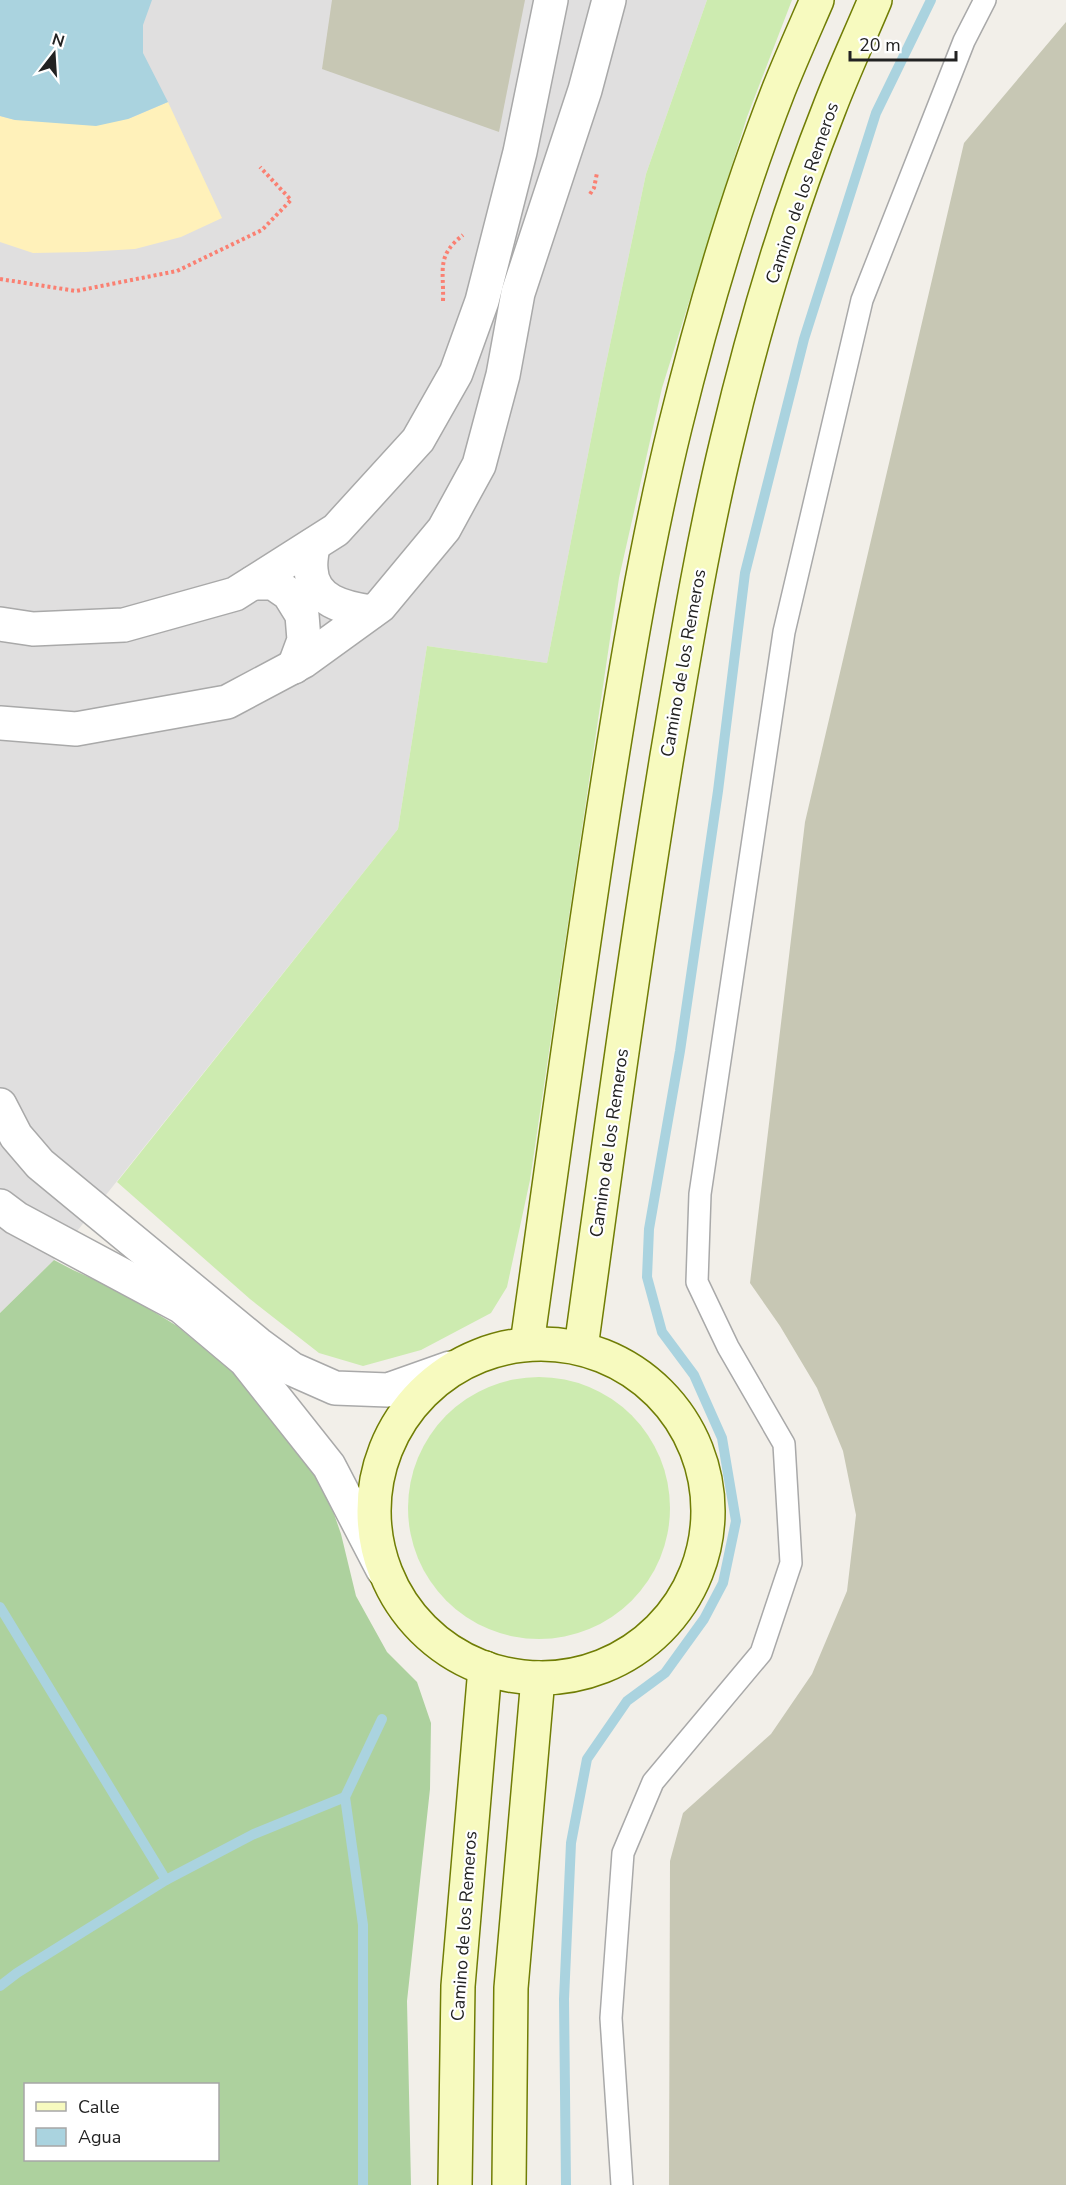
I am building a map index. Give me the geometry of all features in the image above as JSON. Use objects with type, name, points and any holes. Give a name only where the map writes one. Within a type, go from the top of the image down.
[{"type":"main road","points":[[527,1344],[581,954],[636,607],[655,517],[697,344],[733,220],[778,90],[817,0]]},
{"type":"main road","name":"Camino de los Remeros","points":[[581,1348],[634,962],[694,595],[712,506],[754,338],[785,237],[828,110],[875,0]]},
{"type":"main road","points":[[537,1342],[581,1348],[626,1366],[662,1394],[689,1431],[706,1474],[710,1519],[701,1564],[681,1606],[650,1640],[612,1664],[568,1677],[521,1678],[484,1668],[437,1643],[405,1610],[383,1570],[373,1525],[375,1479],[390,1436],[415,1398],[450,1368],[492,1350],[537,1342]]},
{"type":"main road","name":"Camino de los Remeros","points":[[455,2185],[458,1986],[484,1668]]},
{"type":"main road","points":[[509,2185],[512,1988],[538,1678]]},
{"type":"street","points":[[0,624],[33,629],[124,625],[235,594],[336,531],[418,440],[456,373],[482,301],[520,152],[551,0]]},
{"type":"street","points":[[0,723],[76,729],[227,702],[294,667],[380,606],[444,530],[479,465],[503,375],[518,293],[585,90],[609,0]]},
{"type":"street","points":[[313,545],[310,570],[315,585],[327,599],[345,608],[371,612]]},
{"type":"street","points":[[253,583],[273,583],[289,594],[302,615],[304,640],[294,667]]},
{"type":"street","points":[[0,1105],[16,1136],[40,1164],[258,1344],[292,1369],[335,1388],[388,1390],[450,1368]]},
{"type":"street","points":[[0,1206],[16,1218],[182,1307],[245,1360],[329,1466],[383,1570]]},
{"type":"lane","points":[[621,2185],[611,2018],[623,1853],[653,1782],[761,1653],[791,1563],[783,1444],[728,1347],[697,1282],[700,1194],[784,632],[862,300],[964,41],[985,0]]},
{"type":"path","points":[[543,215],[574,209],[585,201],[594,188],[599,165]]},
{"type":"path","points":[[0,279],[76,291],[177,270],[262,230],[291,200],[260,167]]},
{"type":"path","points":[[443,312],[443,261],[449,246],[466,233],[502,224]]},
{"type":"shaded area","points":[[0,0],[707,0],[646,174],[547,663],[427,646],[398,829],[54,1260],[0,1313]]},
{"type":"shaded area","points":[[332,0],[525,0],[499,132],[322,69]]},
{"type":"shaded area","points":[[1066,22],[1066,2185],[669,2185],[670,1861],[683,1813],[771,1734],[812,1674],[847,1591],[856,1515],[843,1451],[817,1388],[780,1326],[750,1283],[805,822],[964,143]]},
{"type":"green space","points":[[707,0],[792,0],[747,117],[662,388],[619,578],[530,1180],[507,1287],[491,1313],[421,1350],[363,1366],[319,1353],[250,1299],[117,1182],[398,829],[427,646],[547,663],[646,174]]},
{"type":"green space","points":[[54,1260],[120,1291],[177,1326],[242,1380],[323,1482],[341,1534],[356,1596],[387,1652],[417,1682],[431,1723],[430,1789],[407,2001],[411,2185],[0,2185],[0,1313]]},
{"type":"green space","points":[[539,1377],[564,1380],[589,1387],[612,1399],[640,1425],[660,1458],[667,1483],[670,1508],[667,1533],[660,1558],[648,1581],[622,1609],[589,1629],[564,1636],[539,1639],[514,1636],[489,1629],[466,1617],[438,1591],[418,1558],[411,1533],[408,1508],[411,1483],[418,1458],[430,1435],[456,1407],[489,1387],[514,1380]]},
{"type":"sand","points":[[168,102],[222,218],[181,237],[135,249],[33,253],[0,242],[0,116],[15,120],[128,119]]},
{"type":"water","points":[[0,0],[152,0],[143,25],[143,53],[168,102],[128,119],[96,126],[15,120],[0,116]]},
{"type":"waterway","points":[[566,2185],[564,1999],[571,1843],[587,1759],[627,1701],[665,1673],[704,1619],[723,1583],[736,1521],[722,1438],[694,1375],[662,1332],[647,1277],[649,1229],[680,1051],[718,791],[745,573],[804,339],[876,113],[931,0]]},
{"type":"waterway","points":[[0,1607],[166,1880]]},
{"type":"waterway","points":[[363,2185],[363,1925],[345,1797],[382,1719]]},
{"type":"waterway","points":[[0,1986],[17,1973],[166,1880],[254,1834],[345,1797]]}]
